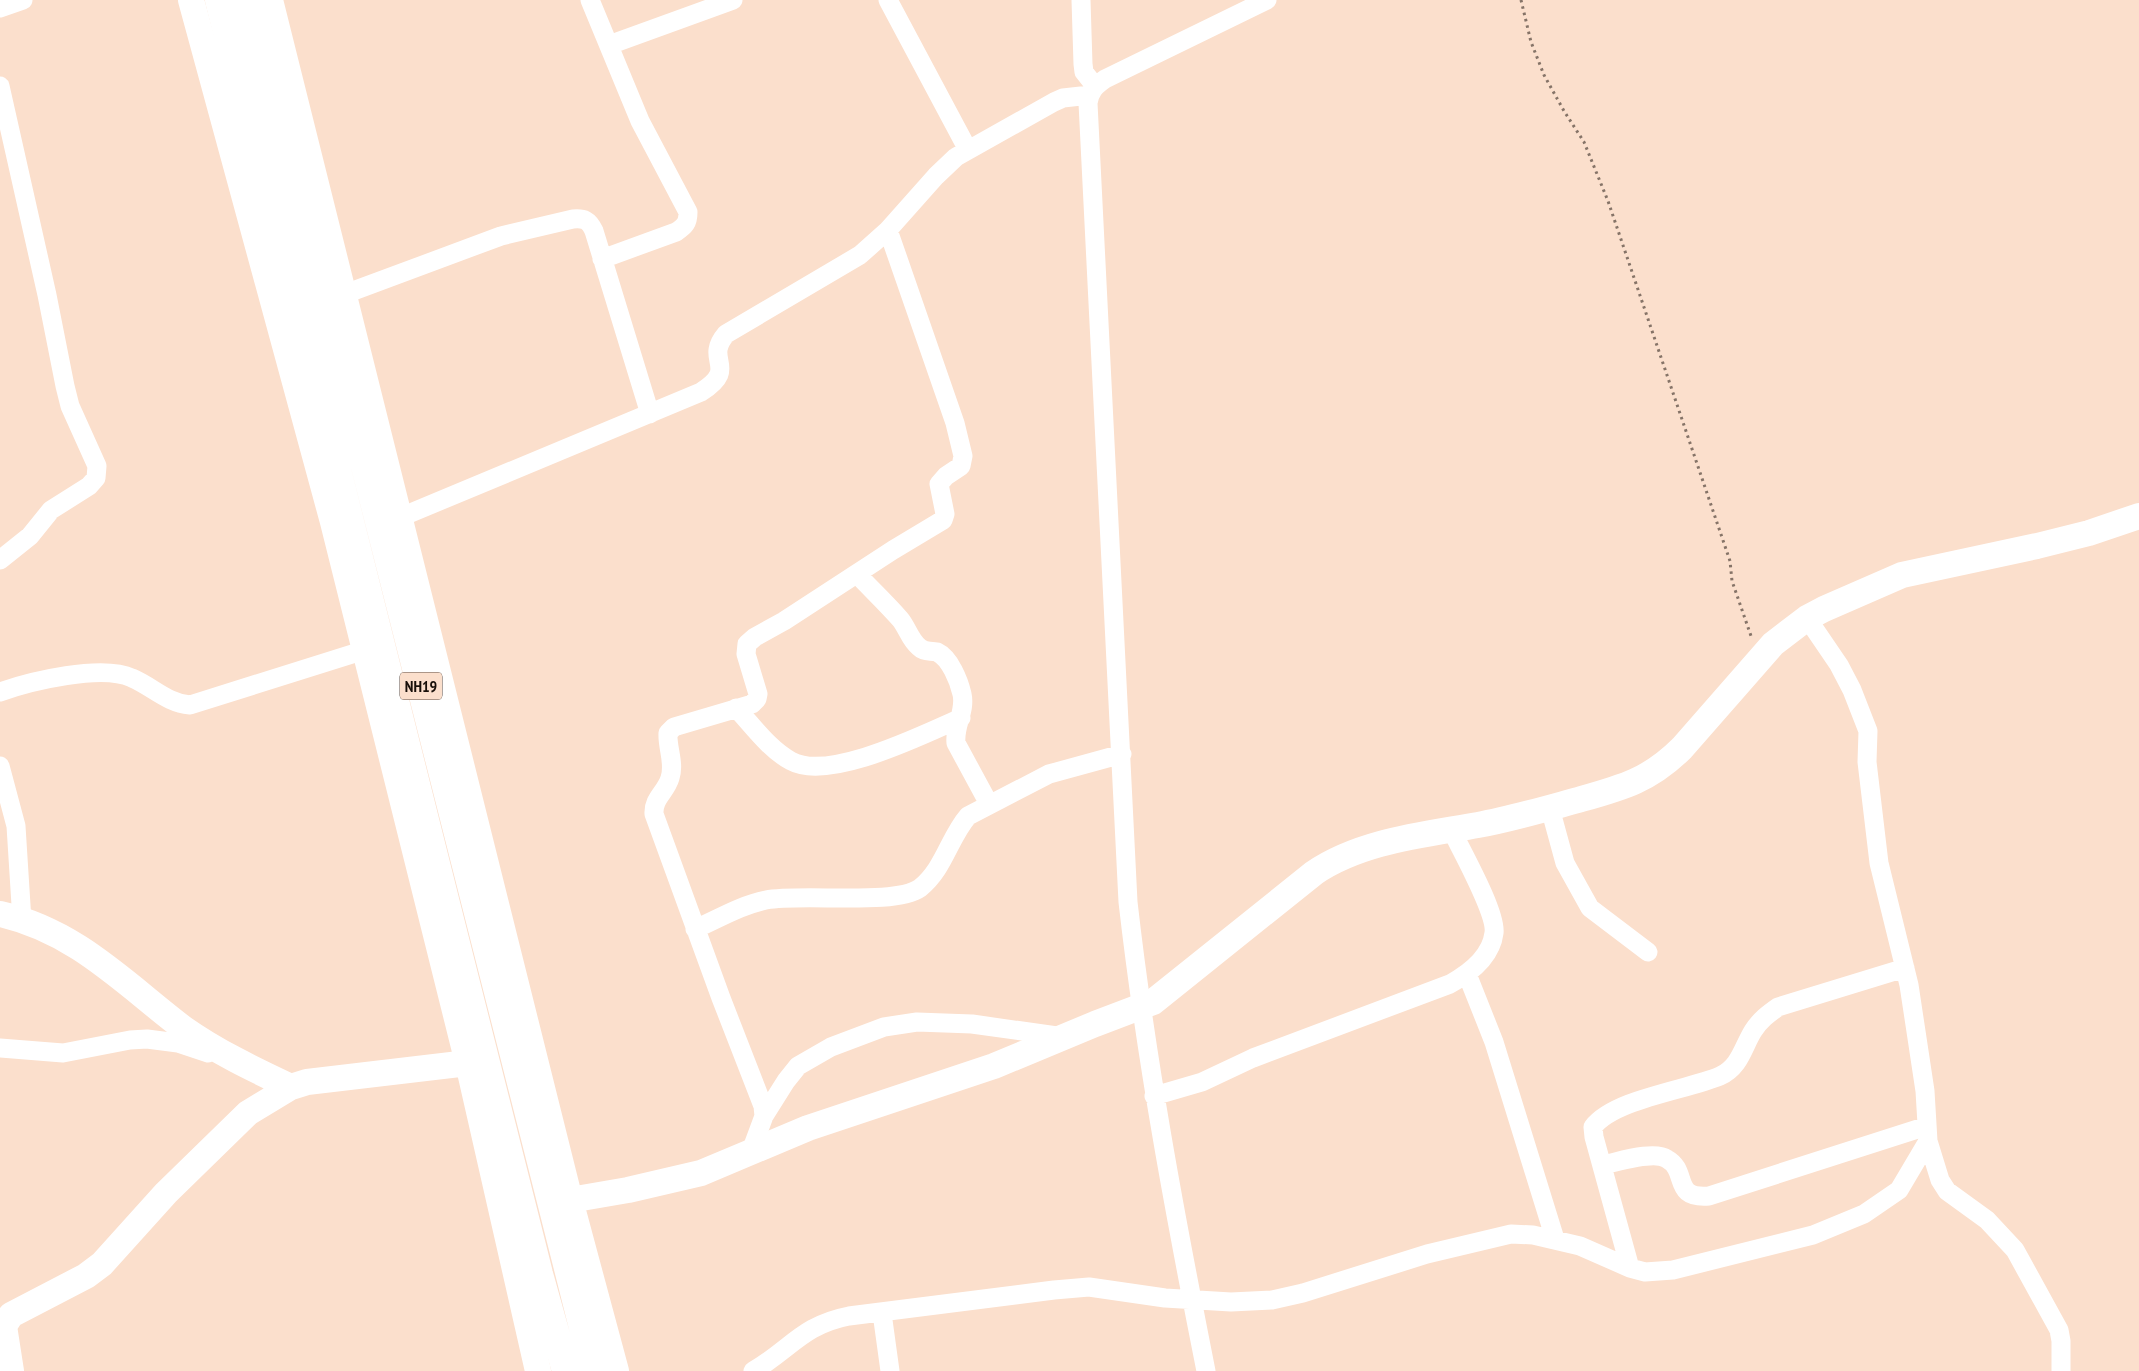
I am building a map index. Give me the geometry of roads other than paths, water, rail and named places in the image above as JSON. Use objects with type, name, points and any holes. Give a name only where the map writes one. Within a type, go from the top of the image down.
[{"type":"highway","name":"NH19","points":[[219,0],[539,1274],[566,1371]]},
{"type":"highway","name":"NH19","points":[[248,0],[594,1371]]},
{"type":"street","points":[[0,8],[22,0]]},
{"type":"street","points":[[191,0],[333,522],[468,1063],[538,1371]]},
{"type":"street","points":[[590,0],[640,121],[684,203],[688,220],[676,232],[602,259]]},
{"type":"street","points":[[609,45],[732,0]]},
{"type":"street","points":[[888,0],[968,150]]},
{"type":"street","points":[[1080,0],[1083,64],[1089,92],[1087,112],[1118,755],[1128,902],[1129,1012],[1154,1096],[1189,1299],[1206,1371]]},
{"type":"street","points":[[401,517],[701,392],[718,380],[721,369],[717,349],[726,334],[852,260],[888,230],[936,176],[968,150],[1063,98],[1089,92],[1105,80],[1267,0]]},
{"type":"street","points":[[263,63],[272,5]]},
{"type":"street","points":[[272,5],[570,1200],[616,1371]]},
{"type":"street","points":[[0,86],[47,295],[65,386],[70,406],[96,466],[96,478],[89,486],[52,510],[30,536],[0,560]]},
{"type":"street","points":[[345,294],[492,238],[583,218],[590,222],[650,414]]},
{"type":"street","points":[[764,1116],[763,1106],[695,929],[654,814],[654,805],[670,779],[672,766],[668,733],[674,728],[752,704],[757,699],[758,694],[748,662],[747,644],[755,637],[943,520],[945,514],[939,484],[946,476],[961,466],[963,456],[955,423],[888,230]]},
{"type":"street","points":[[570,1200],[679,1180],[702,1173],[808,1128],[987,1069],[1129,1012],[1164,996],[1325,865],[1349,854],[1384,844],[1550,808],[1634,784],[1666,764],[1759,658],[1807,618],[1857,593],[1902,575],[2037,546],[2139,516]]},
{"type":"street","points":[[857,574],[900,619],[918,647],[924,651],[937,652],[948,662],[962,693],[963,710],[955,735],[956,743],[989,804]]},
{"type":"street","points":[[1807,618],[1839,665],[1852,690],[1868,731],[1867,762],[1879,863],[1905,968],[1917,1030],[1928,1134],[1940,1180],[1947,1191],[1970,1207],[2002,1234],[2015,1250],[2059,1330],[2061,1371]]},
{"type":"street","points":[[0,692],[24,684],[90,673],[119,673],[133,678],[165,698],[179,704],[190,705],[365,650]]},
{"type":"street","points":[[736,708],[781,755],[793,762],[804,765],[846,763],[904,743],[961,718]]},
{"type":"street","points":[[695,929],[751,904],[765,900],[908,895],[932,877],[960,825],[968,816],[1049,774],[1118,755]]},
{"type":"street","points":[[0,766],[16,826],[11,917],[78,946],[184,1028],[240,1063]]},
{"type":"street","points":[[1550,808],[1565,863],[1590,908],[1648,952]]},
{"type":"street","points":[[1154,1096],[1202,1082],[1253,1058],[1450,984],[1467,974],[1480,962],[1488,951],[1495,931],[1486,901],[1451,829]]},
{"type":"street","points":[[1630,1268],[1593,1126],[1600,1118],[1628,1105],[1722,1075],[1735,1064],[1744,1052],[1758,1023],[1778,1007],[1905,968]]},
{"type":"street","points":[[1467,974],[1491,1034],[1555,1239]]},
{"type":"street","points":[[752,1151],[764,1116],[798,1066],[831,1047],[884,1027],[917,1022],[972,1024],[1065,1038]]},
{"type":"street","points":[[0,1048],[38,1053],[63,1053],[130,1040],[156,1040],[178,1043],[240,1063],[291,1086]]},
{"type":"street","points":[[3,1325],[11,1315],[86,1276],[102,1264],[166,1193],[248,1113],[291,1086],[306,1082],[468,1063]]},
{"type":"street","points":[[1602,1165],[1646,1156],[1667,1158],[1673,1163],[1681,1184],[1688,1194],[1697,1197],[1708,1196],[1928,1134]]},
{"type":"street","points":[[753,1371],[794,1340],[817,1326],[835,1319],[1089,1287],[1165,1298],[1232,1302],[1272,1300],[1404,1260],[1466,1243],[1511,1234],[1533,1235],[1580,1246],[1630,1268],[1644,1272],[1673,1270],[1764,1249],[1838,1226],[1864,1214],[1899,1190],[1928,1134]]},
{"type":"street","points":[[882,1313],[890,1371]]},
{"type":"street","points":[[3,1325],[11,1371]]},
{"type":"street","points":[[3,1325],[20,1371]]}]
